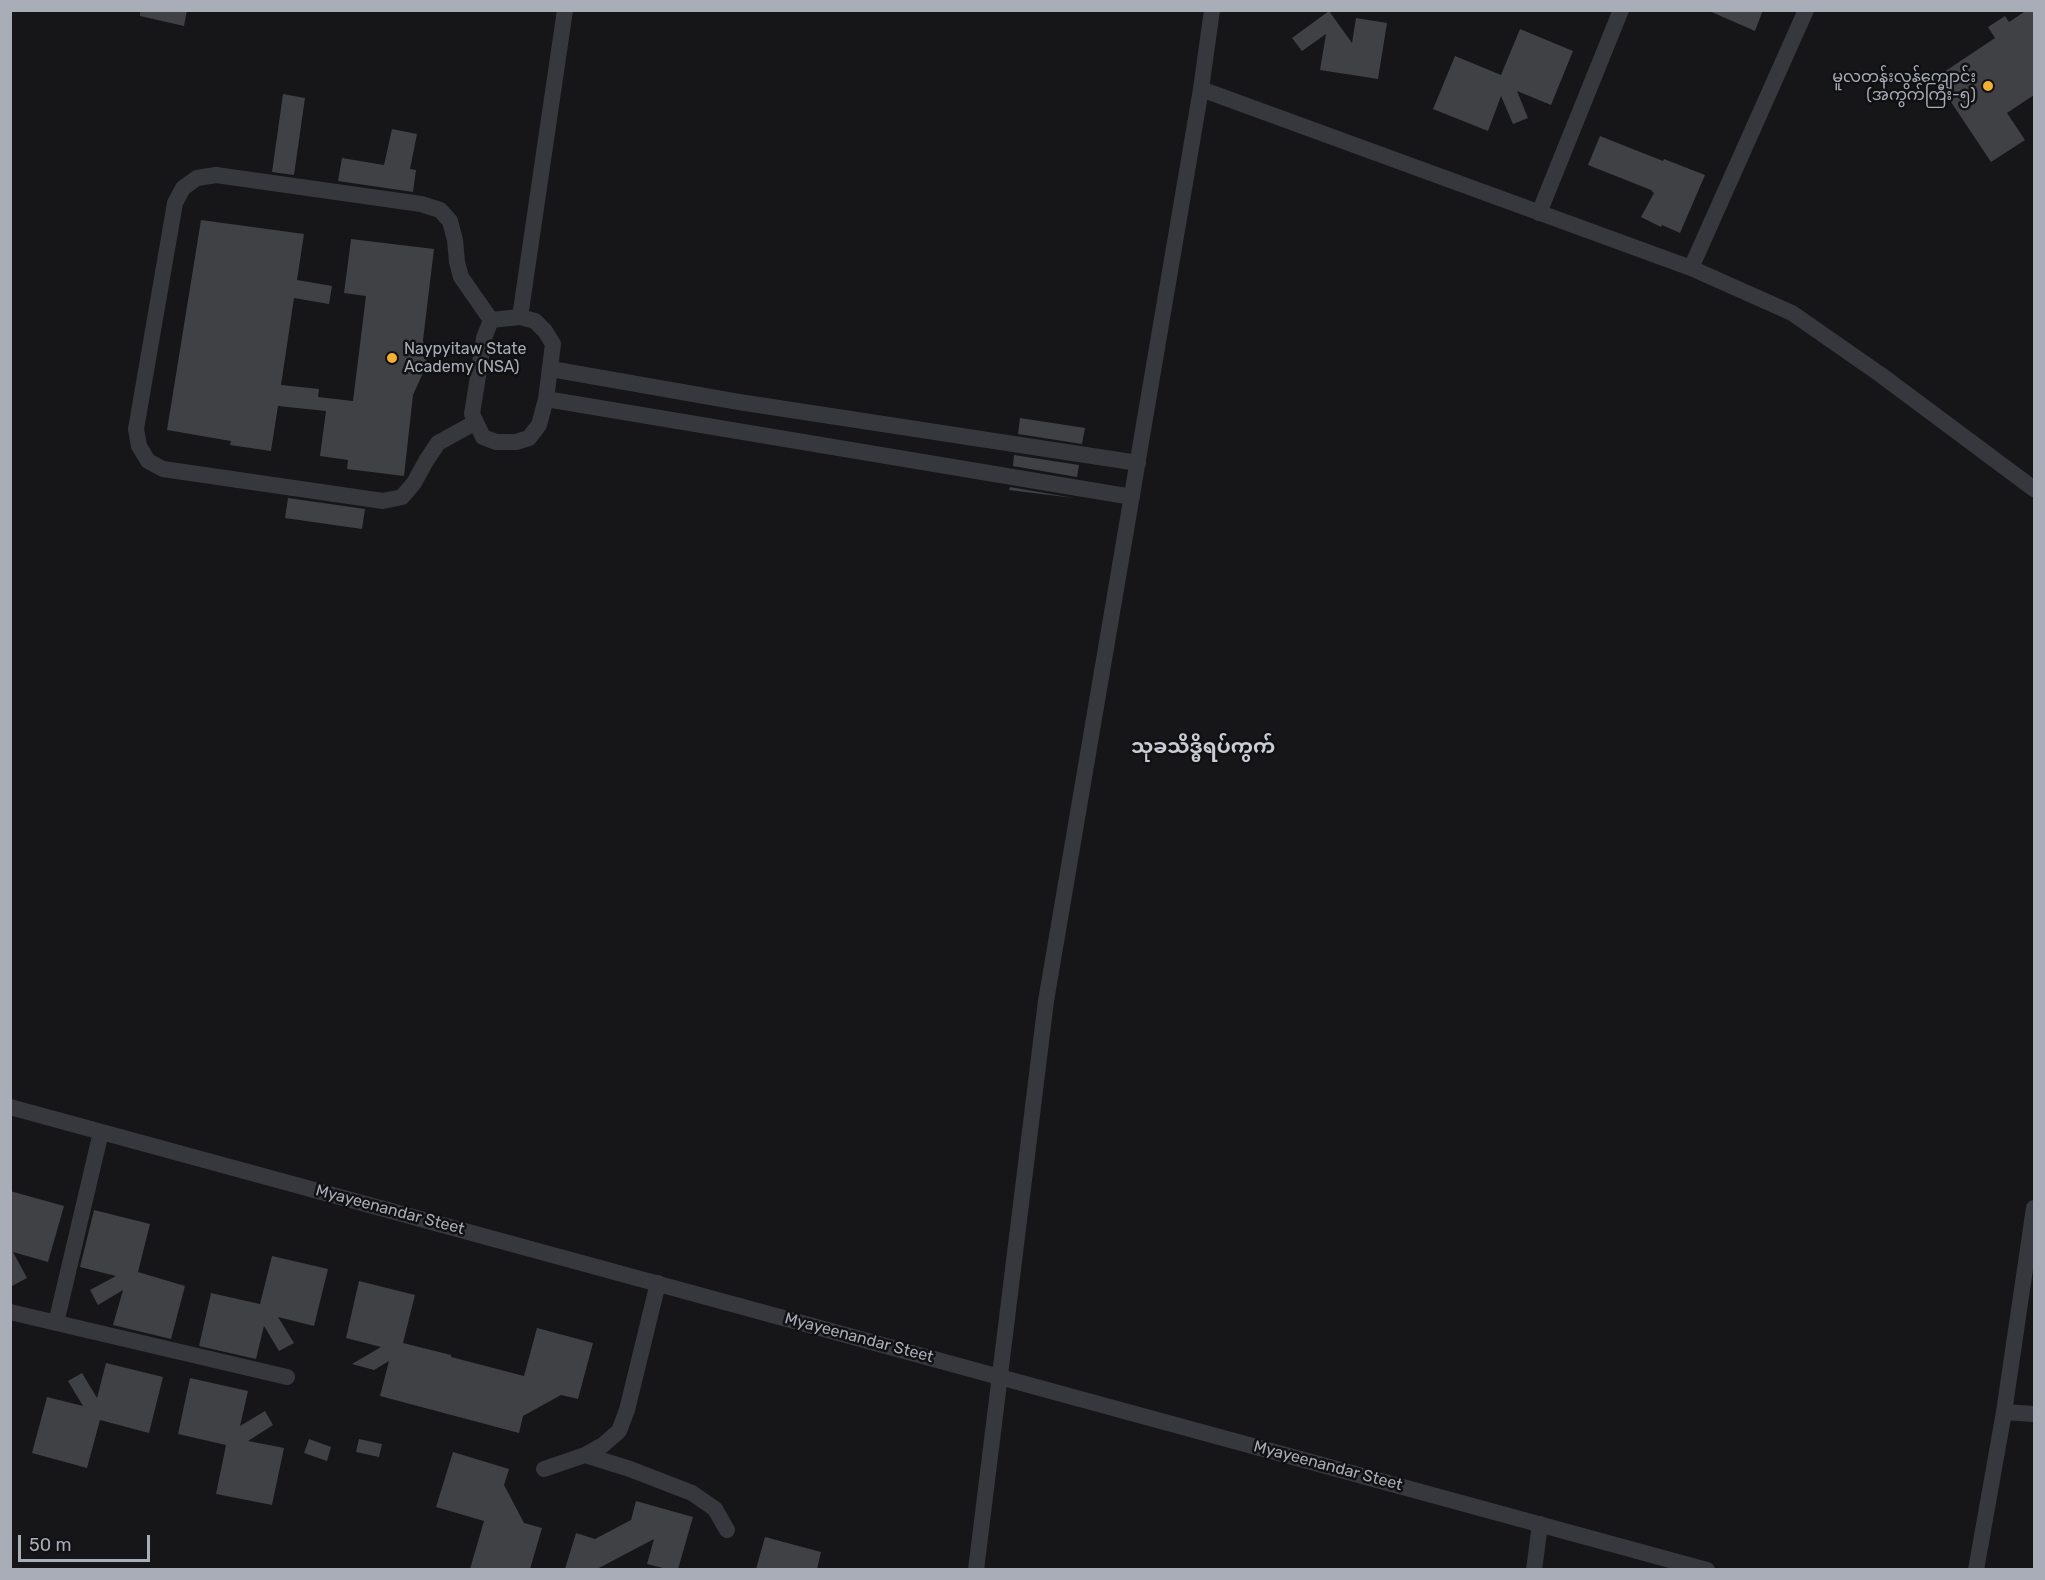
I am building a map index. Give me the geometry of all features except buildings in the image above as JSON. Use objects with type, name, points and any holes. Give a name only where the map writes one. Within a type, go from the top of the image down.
[{"type":"street","points":[[520,317],[566,10]]},
{"type":"street","points":[[976,1569],[1046,1001],[1201,90],[1212,10]]},
{"type":"street","points":[[1539,213],[1621,10]]},
{"type":"street","points":[[1691,268],[1806,10]]},
{"type":"street","points":[[1201,90],[1691,268],[1792,313],[1881,375],[2034,489]]},
{"type":"street","points":[[476,422],[438,443],[414,483],[402,497],[383,501],[163,469],[148,460],[139,447],[136,429],[175,203],[183,188],[197,178],[216,175],[421,204],[440,210],[450,221],[461,277],[491,320]]},
{"type":"street","points":[[520,317],[535,321],[553,344],[546,399],[539,425],[529,438],[516,442],[496,442],[483,437],[472,414],[484,339],[491,320],[520,317]]},
{"type":"street","points":[[551,369],[739,402],[1138,463]]},
{"type":"street","points":[[546,399],[1132,497]]},
{"type":"street","name":"Myayeenandar Steet","points":[[10,1107],[1707,1569]]},
{"type":"street","points":[[56,1323],[101,1132]]},
{"type":"street","points":[[1976,1569],[2004,1412],[2034,1208]]},
{"type":"street","points":[[544,1469],[585,1455],[603,1445],[619,1431],[627,1410],[658,1283]]},
{"type":"street","points":[[10,1312],[287,1377]]},
{"type":"street","points":[[2004,1412],[2034,1414]]},
{"type":"street","points":[[585,1455],[630,1469],[692,1493],[715,1509],[728,1530]]},
{"type":"street","points":[[1534,1569],[1540,1524]]},
{"type":"place","name":"မူလတန်းလွန်ကျောင်း (အကွက်ကြီး-၅)","points":[[1988,86]]},
{"type":"place","name":"Naypyitaw State Academy (NSA)","points":[[392,358]]},
{"type":"district","name":"သုခသိဒ္ဓိရပ်ကွက်","points":[[1203,747]]}]
